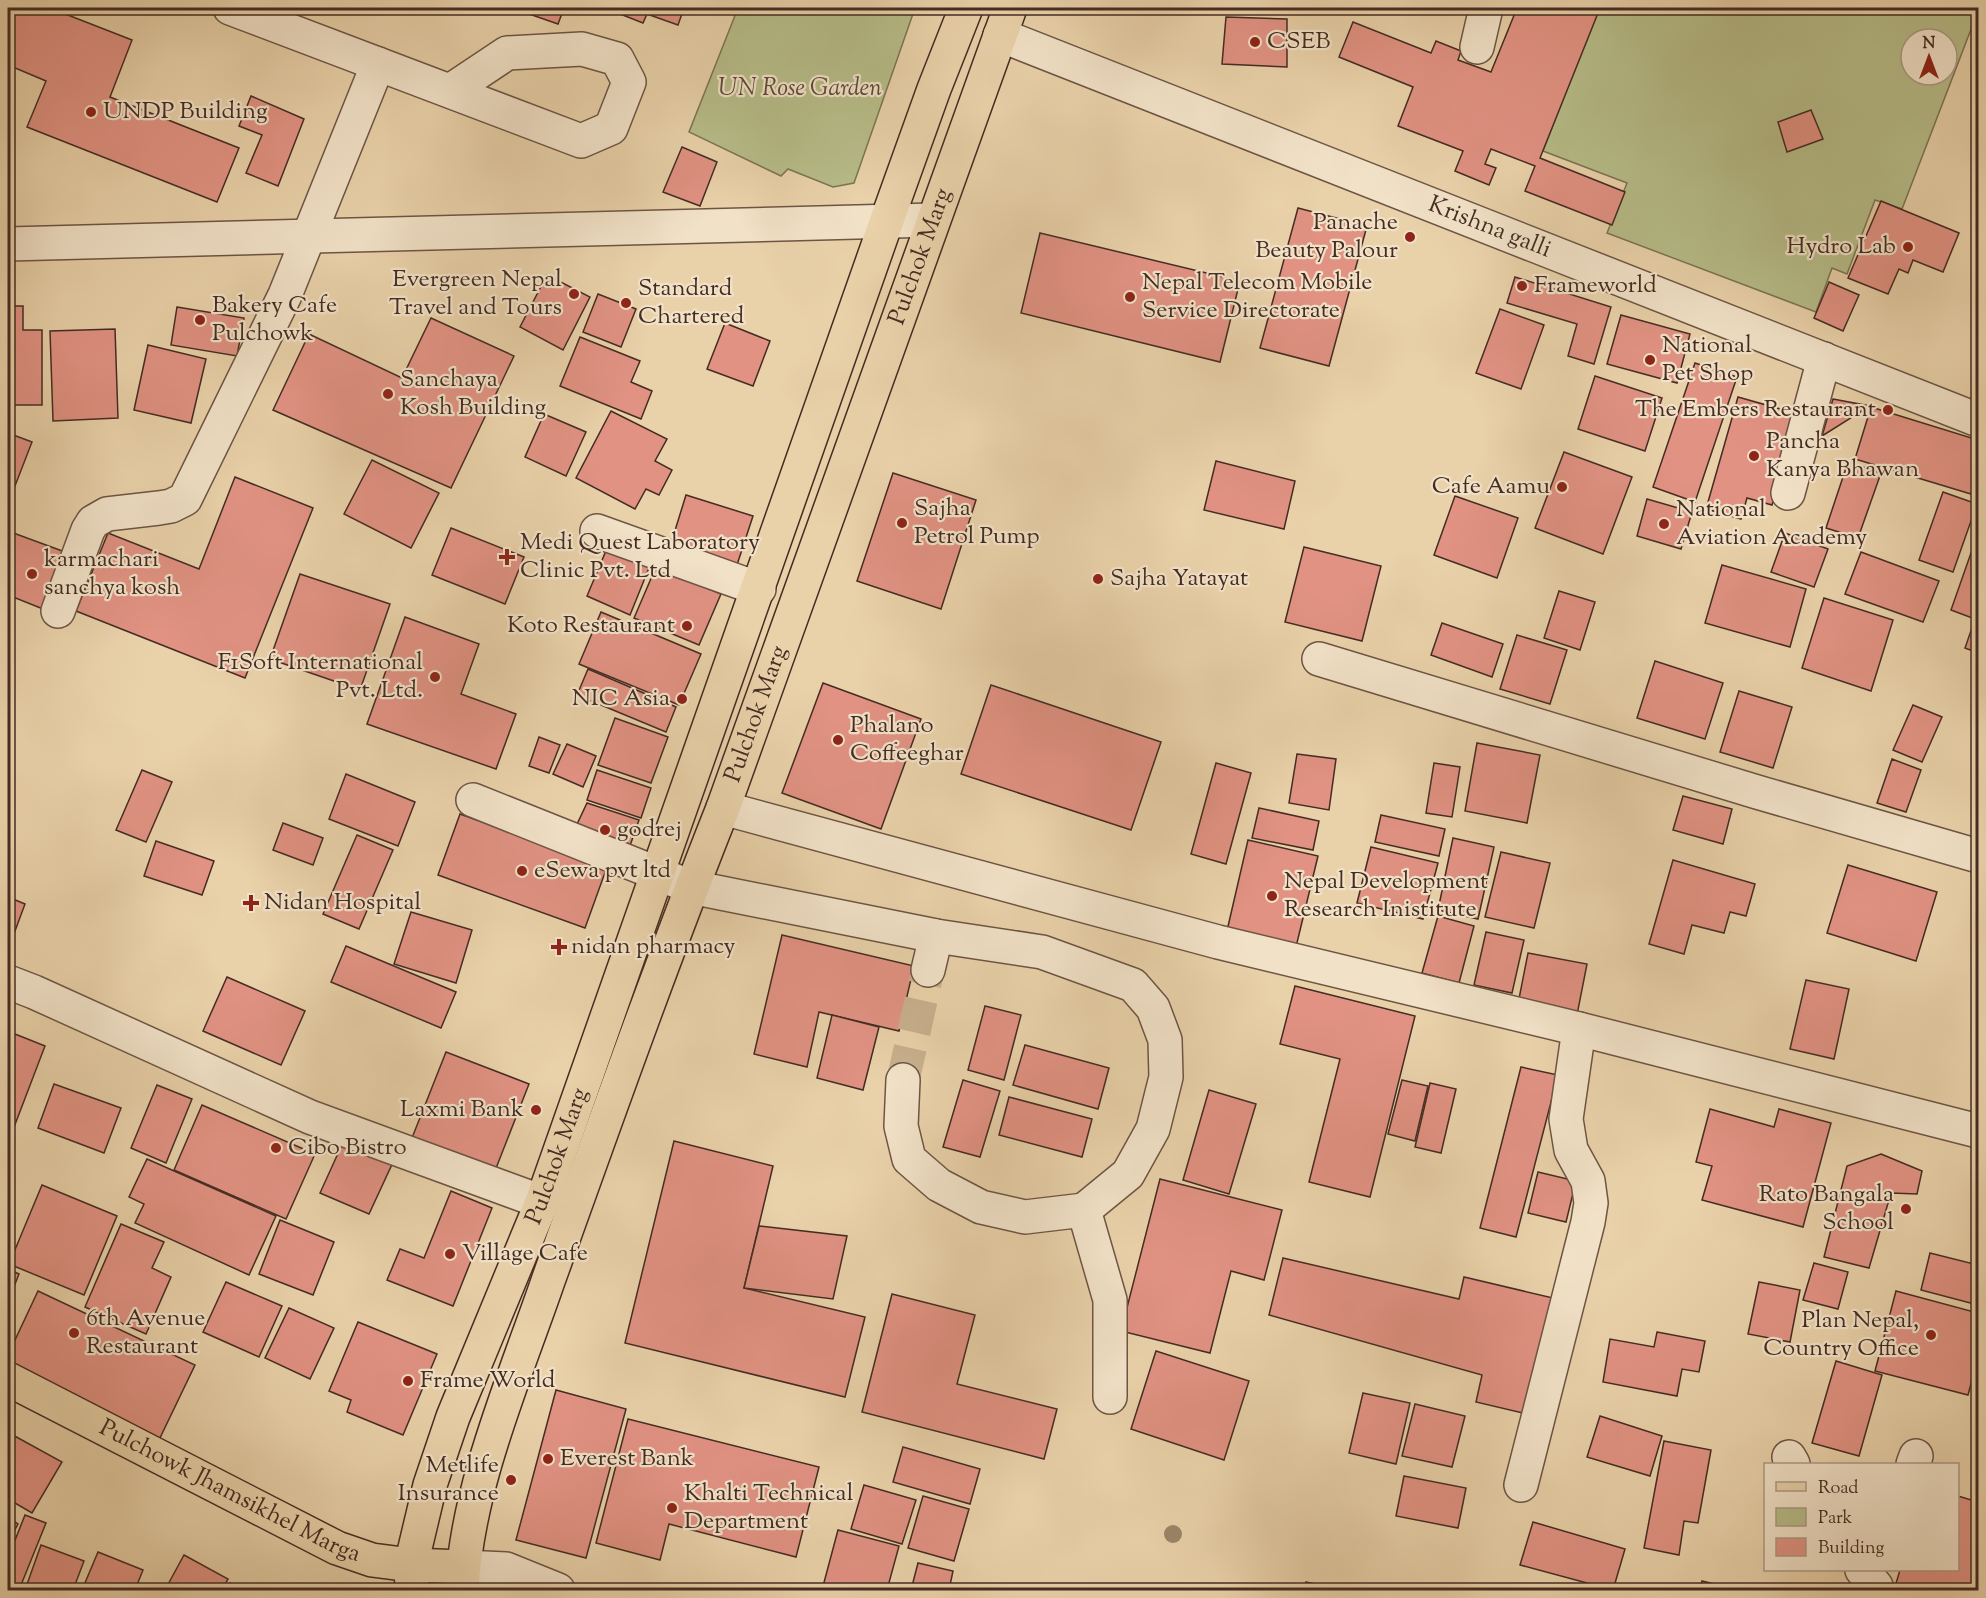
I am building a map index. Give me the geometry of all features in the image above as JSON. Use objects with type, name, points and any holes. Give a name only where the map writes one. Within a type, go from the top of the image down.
[{"type":"main road","name":"Pulchok Marg","points":[[411,1578],[430,1485],[453,1417],[542,1202],[887,220],[966,8]]},
{"type":"main road","name":"Pulchok Marg","points":[[463,1579],[479,1483],[499,1421],[598,1141],[723,808],[1005,21]]},
{"type":"main road","name":"Pulchowk Jhamsikhel Marga","points":[[8,1379],[337,1548],[372,1560],[411,1578],[463,1579]]},
{"type":"street","points":[[230,8],[272,15],[378,64],[581,141],[610,128],[628,82],[617,59],[582,49],[507,53],[450,91]]},
{"type":"street","points":[[1477,47],[1486,8]]},
{"type":"street","name":"Krishna galli","points":[[1005,21],[1824,359],[1978,420]]},
{"type":"street","points":[[58,611],[93,522],[107,514],[171,506],[185,499],[285,295],[378,64]]},
{"type":"street","points":[[8,244],[933,219]]},
{"type":"street","points":[[1788,493],[1824,359]]},
{"type":"street","points":[[597,531],[759,589]]},
{"type":"street","points":[[1319,659],[1757,792],[1978,856]]},
{"type":"street","points":[[473,800],[692,886],[936,936],[1042,952],[1133,985],[1153,1008],[1165,1040],[1166,1077],[1153,1129],[1128,1174],[1084,1210],[1025,1217],[981,1207],[939,1185],[909,1159],[901,1126],[903,1080]]},
{"type":"street","points":[[723,808],[1218,942],[1579,1029],[1978,1131]]},
{"type":"street","points":[[928,970],[936,936]]},
{"type":"street","points":[[8,982],[310,1117],[542,1202]]},
{"type":"street","points":[[1521,1485],[1591,1203],[1588,1180],[1571,1150],[1566,1119],[1579,1029]]},
{"type":"street","points":[[1084,1210],[1110,1300],[1110,1397]]},
{"type":"street","points":[[463,1579],[506,1569],[558,1590]]},
{"type":"green space","name":"UN Rose Garden","points":[[738,8],[915,8],[854,183],[833,187],[788,169],[781,176],[689,132]]},
{"type":"green space","points":[[1598,8],[1978,8],[1959,60],[1959,27],[1899,27],[1899,87],[1949,87],[1902,209],[1875,200],[1847,274],[1832,268],[1816,312],[1607,233],[1627,183],[1543,151]]},
{"type":"building","name":"UNDP Building","points":[[12,8],[50,8],[132,40],[110,97],[239,148],[217,202],[27,127],[46,81],[8,65],[8,18]]},
{"type":"building","points":[[512,8],[564,8],[558,24]]},
{"type":"building","points":[[605,8],[684,8],[678,25],[647,14],[643,23]]},
{"type":"building","points":[[1517,8],[1600,8],[1540,158],[1625,192],[1612,225],[1525,191],[1535,166],[1491,149],[1485,164],[1496,168],[1489,185],[1455,171],[1463,151],[1398,126],[1413,87],[1339,57],[1353,22],[1431,53],[1436,41],[1461,51],[1458,60],[1491,72]]},
{"type":"building","name":"CSEB","points":[[1226,17],[1287,19],[1287,67],[1222,64]]},
{"type":"building","points":[[251,96],[304,119],[278,186],[246,173],[262,135],[239,126]]},
{"type":"building","points":[[1811,110],[1823,139],[1787,152],[1778,122]]},
{"type":"building","points":[[682,147],[717,162],[700,206],[663,192]]},
{"type":"building","name":"Hydro Lab","points":[[1881,201],[1959,233],[1943,272],[1913,260],[1908,273],[1899,269],[1888,294],[1848,278]]},
{"type":"building","points":[[1298,208],[1367,226],[1329,366],[1260,348]]},
{"type":"building","name":"Nepal Telecom Mobile Service Directorate","points":[[1040,233],[1240,281],[1220,362],[1021,313]]},
{"type":"building","points":[[547,275],[590,297],[563,350],[520,327]]},
{"type":"building","points":[[1515,277],[1611,307],[1594,364],[1568,356],[1577,324],[1507,303]]},
{"type":"building","points":[[1829,282],[1859,295],[1843,331],[1814,318]]},
{"type":"building","points":[[598,294],[636,309],[621,347],[583,332]]},
{"type":"building","points":[[8,306],[23,306],[23,330],[42,330],[42,405],[8,405]]},
{"type":"building","points":[[177,307],[244,318],[237,356],[171,345]]},
{"type":"building","points":[[1500,309],[1544,325],[1521,389],[1476,373]]},
{"type":"building","points":[[1621,315],[1690,334],[1677,383],[1607,364]]},
{"type":"building","name":"Sanchaya Kosh Building","points":[[431,318],[514,356],[451,488],[273,410],[309,334],[402,378]]},
{"type":"building","points":[[725,323],[770,341],[753,386],[707,369]]},
{"type":"building","points":[[115,329],[118,418],[53,421],[50,331]]},
{"type":"building","points":[[580,337],[640,361],[631,382],[652,391],[641,419],[560,386]]},
{"type":"building","points":[[148,345],[206,359],[191,423],[134,410]]},
{"type":"building","points":[[1695,363],[1737,377],[1695,502],[1653,487]]},
{"type":"building","points":[[1595,376],[1662,398],[1645,451],[1578,429]]},
{"type":"building","name":"Pancha Kanya Bhawan","points":[[1738,397],[1798,414],[1772,505],[1747,498],[1741,519],[1706,509]]},
{"type":"building","points":[[1833,399],[1870,406],[1822,436]]},
{"type":"building","points":[[1871,407],[1978,440],[1978,470],[1971,494],[1855,459]]},
{"type":"building","points":[[611,411],[667,439],[655,461],[672,470],[659,495],[646,489],[635,509],[576,478]]},
{"type":"building","points":[[544,414],[586,432],[566,476],[525,457]]},
{"type":"building","name":"karmachari sanchya kosh","points":[[8,433],[32,442],[8,504]]},
{"type":"building","points":[[1564,452],[1632,477],[1603,554],[1535,528]]},
{"type":"building","points":[[372,460],[439,493],[411,548],[344,514]]},
{"type":"building","points":[[1216,461],[1295,481],[1284,529],[1204,510]]},
{"type":"building","points":[[1848,462],[1881,473],[1858,538],[1826,528]]},
{"type":"building","points":[[893,473],[976,500],[941,609],[857,581]]},
{"type":"building","points":[[235,477],[313,508],[245,678],[76,611],[108,533],[199,569]]},
{"type":"building","points":[[1943,492],[1977,504],[1953,572],[1919,560]]},
{"type":"building","points":[[686,495],[753,516],[734,574],[668,553]]},
{"type":"building","points":[[1455,496],[1518,518],[1497,578],[1434,555]]},
{"type":"building","name":"National Aviation Academy","points":[[1647,499],[1692,512],[1681,549],[1637,536]]},
{"type":"building","points":[[451,528],[524,557],[505,604],[432,575]]},
{"type":"building","name":"karmachari sanchya kosh","points":[[8,531],[65,552],[43,609],[8,595]]},
{"type":"building","points":[[1785,533],[1828,549],[1814,587],[1771,572]]},
{"type":"building","points":[[1978,533],[1978,653],[1965,648],[1975,619],[1951,610]]},
{"type":"building","points":[[608,546],[651,563],[630,615],[587,596]]},
{"type":"building","points":[[1304,547],[1381,566],[1362,641],[1285,622]]},
{"type":"building","points":[[1861,552],[1939,581],[1923,622],[1845,594]]},
{"type":"building","points":[[1722,565],[1806,589],[1790,647],[1705,623]]},
{"type":"building","points":[[656,567],[721,594],[699,645],[634,618]]},
{"type":"building","points":[[300,574],[390,604],[360,690],[270,659]]},
{"type":"building","points":[[1559,591],[1595,602],[1580,650],[1544,638]]},
{"type":"building","points":[[1824,598],[1893,620],[1871,691],[1802,668]]},
{"type":"building","points":[[601,612],[701,654],[679,705],[579,664]]},
{"type":"building","points":[[405,617],[479,644],[461,694],[516,714],[496,769],[367,724]]},
{"type":"building","points":[[1442,623],[1503,644],[1492,677],[1431,655]]},
{"type":"building","points":[[1517,635],[1567,650],[1550,704],[1500,689]]},
{"type":"building","points":[[1655,661],[1723,683],[1705,739],[1637,718]]},
{"type":"building","points":[[588,669],[676,707],[666,732],[577,695]]},
{"type":"building","points":[[823,683],[921,719],[881,829],[782,793]]},
{"type":"building","points":[[991,685],[1161,742],[1131,830],[961,774]]},
{"type":"building","points":[[1739,691],[1792,707],[1773,768],[1720,752]]},
{"type":"building","points":[[1913,705],[1942,717],[1922,762],[1893,750]]},
{"type":"building","points":[[615,718],[668,737],[651,783],[598,765]]},
{"type":"building","points":[[539,737],[560,745],[549,773],[529,766]]},
{"type":"building","points":[[1477,743],[1540,755],[1527,823],[1465,811]]},
{"type":"building","points":[[567,744],[596,756],[583,787],[553,774]]},
{"type":"building","points":[[1297,754],[1336,759],[1329,810],[1289,803]]},
{"type":"building","points":[[1892,759],[1921,770],[1906,812],[1877,803]]},
{"type":"building","points":[[1216,763],[1251,773],[1226,864],[1191,854]]},
{"type":"building","points":[[1434,763],[1460,767],[1452,817],[1426,813]]},
{"type":"building","points":[[142,770],[172,782],[146,842],[116,830]]},
{"type":"building","points":[[597,770],[651,788],[641,818],[587,800]]},
{"type":"building","points":[[346,774],[415,802],[398,846],[329,819]]},
{"type":"building","points":[[1683,796],[1732,809],[1723,844],[1673,830]]},
{"type":"building","name":"godrej","points":[[587,803],[639,820],[625,860],[570,839]]},
{"type":"building","points":[[1259,808],[1319,821],[1313,850],[1252,838]]},
{"type":"building","name":"eSewa pvt ltd","points":[[460,814],[607,867],[585,928],[438,875]]},
{"type":"building","points":[[1381,815],[1445,829],[1439,856],[1375,842]]},
{"type":"building","points":[[283,823],[323,838],[313,865],[273,850]]},
{"type":"building","points":[[357,835],[393,850],[359,929],[323,914]]},
{"type":"building","points":[[1453,838],[1494,847],[1478,919],[1438,910]]},
{"type":"building","name":"Nepal Development Research Inistitute","points":[[1248,840],[1318,856],[1295,951],[1226,935]]},
{"type":"building","points":[[156,841],[214,861],[202,895],[144,876]]},
{"type":"building","points":[[1371,847],[1438,863],[1423,919],[1357,903]]},
{"type":"building","points":[[1501,852],[1550,863],[1534,928],[1485,917]]},
{"type":"building","points":[[1673,860],[1755,884],[1746,916],[1730,912],[1724,933],[1692,925],[1684,954],[1649,944]]},
{"type":"building","points":[[1848,865],[1937,892],[1916,961],[1827,933]]},
{"type":"building","points":[[8,897],[25,904],[8,950]]},
{"type":"building","points":[[411,912],[472,930],[456,983],[394,964]]},
{"type":"building","points":[[1438,916],[1474,926],[1459,983],[1422,973]]},
{"type":"building","points":[[1486,932],[1524,940],[1512,993],[1474,985]]},
{"type":"building","points":[[782,935],[914,966],[899,1031],[819,1012],[807,1067],[754,1054]]},
{"type":"building","points":[[346,946],[456,992],[441,1028],[331,982]]},
{"type":"building","points":[[1528,953],[1587,964],[1576,1020],[1517,1009]]},
{"type":"building","points":[[227,977],[305,1011],[281,1065],[203,1031]]},
{"type":"building","points":[[1806,980],[1849,989],[1834,1059],[1790,1049]]},
{"type":"building","points":[[1295,986],[1415,1016],[1370,1197],[1309,1182],[1340,1059],[1280,1044]]},
{"type":"building","points":[[985,1006],[1021,1015],[1004,1080],[968,1070]]},
{"type":"building","points":[[832,1015],[879,1027],[863,1090],[817,1078]]},
{"type":"building","points":[[15,1034],[45,1046],[11,1135],[8,1134],[8,1053]]},
{"type":"building","points":[[1025,1045],[1109,1068],[1098,1109],[1013,1085]]},
{"type":"building","points":[[446,1052],[529,1084],[491,1181],[408,1148]]},
{"type":"building","points":[[1521,1067],[1558,1075],[1516,1237],[1480,1228]]},
{"type":"building","points":[[963,1080],[1000,1091],[980,1157],[943,1147]]},
{"type":"building","points":[[1402,1080],[1428,1086],[1415,1141],[1388,1134]]},
{"type":"building","points":[[1430,1083],[1456,1089],[1441,1153],[1415,1147]]},
{"type":"building","points":[[54,1084],[121,1108],[104,1153],[38,1128]]},
{"type":"building","points":[[157,1085],[192,1099],[166,1163],[131,1148]]},
{"type":"building","points":[[1209,1090],[1256,1104],[1229,1194],[1183,1180]]},
{"type":"building","points":[[1009,1097],[1092,1119],[1082,1157],[999,1135]]},
{"type":"building","points":[[202,1105],[315,1154],[286,1219],[174,1170]]},
{"type":"building","points":[[1710,1109],[1774,1127],[1779,1109],[1831,1123],[1803,1227],[1702,1200],[1712,1166],[1696,1162]]},
{"type":"building","points":[[345,1138],[394,1160],[369,1214],[320,1193]]},
{"type":"building","points":[[674,1141],[773,1166],[744,1288],[865,1317],[845,1397],[625,1343]]},
{"type":"building","points":[[1881,1154],[1922,1171],[1917,1194],[1891,1193],[1869,1268],[1824,1257],[1847,1166]]},
{"type":"building","points":[[147,1159],[276,1216],[249,1275],[135,1223],[144,1204],[129,1197]]},
{"type":"building","points":[[1538,1172],[1576,1181],[1566,1222],[1528,1213]]},
{"type":"building","points":[[1160,1179],[1282,1210],[1264,1280],[1231,1271],[1210,1353],[1121,1331]]},
{"type":"building","points":[[42,1185],[117,1216],[84,1295],[9,1264]]},
{"type":"building","name":"Village Cafe","points":[[451,1191],[492,1208],[453,1306],[387,1280],[400,1249],[424,1258]]},
{"type":"building","points":[[280,1220],[334,1242],[313,1295],[259,1274]]},
{"type":"building","points":[[121,1224],[164,1242],[152,1268],[171,1277],[146,1334],[85,1307]]},
{"type":"building","points":[[759,1226],[847,1236],[833,1299],[744,1288]]},
{"type":"building","points":[[1930,1253],[1978,1265],[1978,1305],[1921,1290]]},
{"type":"building","points":[[1283,1258],[1459,1299],[1464,1277],[1553,1298],[1527,1414],[1476,1402],[1482,1375],[1269,1315]]},
{"type":"building","points":[[1814,1263],[1848,1272],[1838,1309],[1803,1300]]},
{"type":"building","points":[[8,1269],[19,1274],[8,1302]]},
{"type":"building","points":[[226,1282],[282,1306],[259,1357],[203,1332]]},
{"type":"building","points":[[1759,1282],[1800,1290],[1790,1342],[1748,1334]]},
{"type":"building","points":[[38,1291],[195,1365],[158,1442],[8,1371],[8,1355]]},
{"type":"building","name":"Plan Nepal, Country Office","points":[[1896,1291],[1978,1313],[1978,1357],[1968,1395],[1875,1371]]},
{"type":"building","points":[[892,1294],[975,1315],[957,1384],[1057,1409],[1044,1459],[862,1412]]},
{"type":"building","points":[[289,1308],[334,1328],[310,1379],[265,1358]]},
{"type":"building","points":[[358,1322],[437,1354],[403,1435],[347,1412],[351,1400],[329,1391]]},
{"type":"building","points":[[1657,1332],[1705,1341],[1699,1372],[1682,1369],[1677,1396],[1603,1382],[1610,1339],[1654,1347]]},
{"type":"building","points":[[1156,1351],[1249,1381],[1224,1460],[1131,1429]]},
{"type":"building","points":[[1836,1361],[1882,1375],[1859,1456],[1812,1443]]},
{"type":"building","points":[[556,1390],[626,1409],[586,1558],[516,1540]]},
{"type":"building","points":[[1363,1393],[1410,1403],[1396,1464],[1349,1453]]},
{"type":"building","points":[[1415,1404],[1465,1416],[1452,1467],[1402,1456]]},
{"type":"building","points":[[1600,1416],[1662,1436],[1650,1476],[1587,1457]]},
{"type":"building","points":[[628,1419],[819,1467],[796,1557],[669,1524],[660,1560],[596,1543]]},
{"type":"building","points":[[11,1434],[62,1462],[32,1513],[8,1499],[8,1440]]},
{"type":"building","points":[[1664,1441],[1711,1450],[1698,1523],[1684,1521],[1679,1555],[1644,1548]]},
{"type":"building","points":[[903,1447],[980,1469],[970,1504],[893,1482]]},
{"type":"building","points":[[1404,1476],[1466,1488],[1458,1528],[1396,1516]]},
{"type":"building","points":[[864,1485],[916,1500],[902,1544],[851,1529]]},
{"type":"building","points":[[923,1496],[969,1509],[954,1561],[908,1548]]},
{"type":"building","points":[[1959,1496],[1978,1502],[1978,1590],[1894,1590],[1900,1571],[1959,1571]]},
{"type":"building","points":[[25,1515],[46,1523],[19,1590],[8,1590],[8,1558]]},
{"type":"building","points":[[8,1517],[18,1524],[8,1542]]},
{"type":"building","points":[[1533,1522],[1625,1549],[1613,1590],[1520,1565]]},
{"type":"building","points":[[838,1530],[899,1546],[887,1590],[822,1590]]},
{"type":"building","points":[[41,1545],[84,1561],[73,1590],[25,1590]]},
{"type":"building","points":[[98,1552],[143,1570],[135,1590],[82,1590]]},
{"type":"building","points":[[184,1555],[228,1579],[222,1590],[165,1590]]},
{"type":"building","points":[[918,1563],[953,1571],[949,1590],[911,1590]]},
{"type":"building","points":[[1702,1581],[1740,1590],[1700,1590]]},
{"type":"building","points":[[1306,1582],[1343,1590],[1304,1590]]},
{"type":"building","points":[[230,1583],[243,1590],[226,1590]]},
{"type":"building","points":[[1400,1584],[1425,1590],[1398,1590]]},
{"type":"tunnel","points":[[903,1080],[928,970]]},
{"type":"place","name":"CSEB","points":[[1255,42]]},
{"type":"place","name":"UNDP Building","points":[[91,112]]},
{"type":"place","name":"Panache Beauty Palour","points":[[1410,237]]},
{"type":"place","name":"Hydro Lab","points":[[1908,247]]},
{"type":"place","name":"Frameworld","points":[[1522,286]]},
{"type":"place","name":"Evergreen Nepal Travel and Tours","points":[[574,294]]},
{"type":"place","name":"Nepal Telecom Mobile Service Directorate","points":[[1130,297]]},
{"type":"place","name":"Standard Chartered","points":[[626,303]]},
{"type":"place","name":"Bakery Cafe Pulchowk","points":[[200,320]]},
{"type":"place","name":"National Pet Shop","points":[[1650,360]]},
{"type":"place","name":"Sanchaya Kosh Building","points":[[388,394]]},
{"type":"place","name":"The Embers Restaurant","points":[[1888,410]]},
{"type":"place","name":"Pancha Kanya Bhawan","points":[[1754,456]]},
{"type":"place","name":"Cafe Aamu","points":[[1562,487]]},
{"type":"place","name":"Sajha Petrol Pump","points":[[902,523]]},
{"type":"place","name":"National Aviation Academy","points":[[1664,524]]},
{"type":"place","name":"Medi Quest Laboratory Clinic Pvt. Ltd","points":[[507,557]]},
{"type":"place","name":"karmachari sanchya kosh","points":[[32,574]]},
{"type":"place","name":"Sajha Yatayat","points":[[1098,579]]},
{"type":"place","name":"Koto Restaurant","points":[[687,626]]},
{"type":"place","name":"F1Soft International Pvt. Ltd.","points":[[435,677]]},
{"type":"place","name":"NIC Asia","points":[[682,699]]},
{"type":"place","name":"Phalano Coffeeghar","points":[[838,740]]},
{"type":"place","name":"godrej","points":[[605,830]]},
{"type":"place","name":"eSewa pvt ltd","points":[[522,871]]},
{"type":"place","name":"Nepal Development Research Inistitute","points":[[1272,896]]},
{"type":"place","name":"Nidan Hospital","points":[[251,903]]},
{"type":"place","name":"nidan pharmacy","points":[[559,947]]},
{"type":"place","name":"Laxmi Bank","points":[[536,1110]]},
{"type":"place","name":"Cibo Bistro","points":[[276,1148]]},
{"type":"place","name":"Rato Bangala School","points":[[1906,1209]]},
{"type":"place","name":"Village Cafe","points":[[450,1254]]},
{"type":"place","name":"6th Avenue Restaurant","points":[[74,1333]]},
{"type":"place","name":"Plan Nepal, Country Office","points":[[1931,1335]]},
{"type":"place","name":"Frame World","points":[[408,1381]]},
{"type":"place","name":"Everest Bank","points":[[548,1459]]},
{"type":"place","name":"Metlife Insurance","points":[[511,1480]]},
{"type":"place","name":"Khalti Technical Department","points":[[672,1508]]}]
